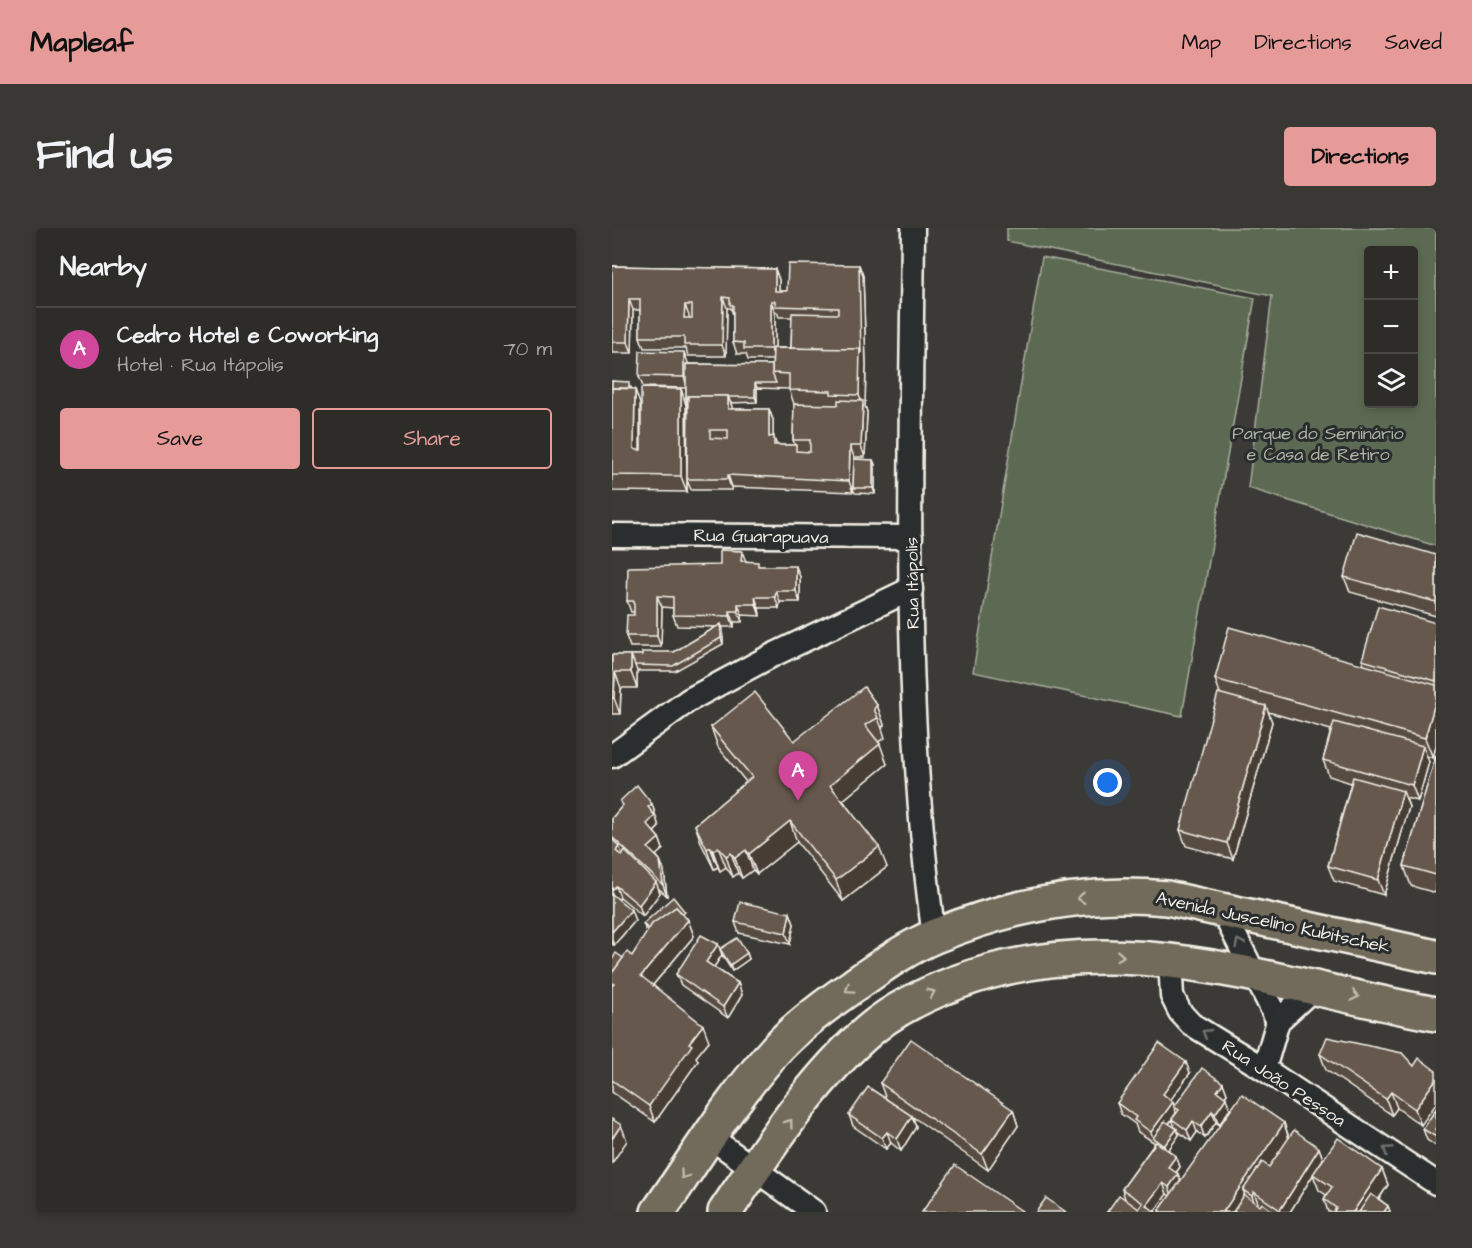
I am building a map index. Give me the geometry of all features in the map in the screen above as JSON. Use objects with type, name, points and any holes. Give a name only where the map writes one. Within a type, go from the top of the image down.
[{"type":"main road","name":"Avenida Juscelino Kubitschek","points":[[658,1212],[751,1078],[809,1018],[884,964],[934,936],[1029,907],[1081,898],[1137,895],[1167,898],[1436,957]]},
{"type":"main road","points":[[725,1212],[820,1080],[872,1028],[930,993],[1004,967],[1044,959],[1111,955],[1170,959],[1436,1014]]},
{"type":"street","name":"Rua Itápolis","points":[[913,228],[911,589],[919,814],[934,936]]},
{"type":"street","name":"Rua Guarapuava","points":[[612,535],[911,537]]},
{"type":"street","points":[[612,756],[689,700],[771,656],[911,589]]},
{"type":"street","points":[[1222,910],[1278,1021]]},
{"type":"street","name":"Rua João Pessoa","points":[[1170,959],[1172,996],[1180,1012],[1191,1024],[1264,1069],[1436,1183]]},
{"type":"street","points":[[1264,1069],[1278,1021],[1314,987]]},
{"type":"street","points":[[710,1137],[814,1212]]},
{"type":"green space","name":"Parque do Seminário e Casa de Retiro","points":[[1007,228],[1436,228],[1436,546],[1248,488],[1272,296],[1007,241]]},
{"type":"green space","points":[[1042,257],[1255,298],[1182,716],[973,672]]},
{"type":"building","points":[[788,264],[859,265],[861,354],[860,349],[791,348],[792,313],[838,314],[838,308],[775,306],[775,301],[771,301],[771,349],[744,349],[744,343],[733,342],[733,305],[730,305],[730,298],[723,297],[722,345],[684,345],[684,337],[640,337],[640,299],[629,299],[628,342],[612,342],[612,266],[775,269],[775,291],[787,291]],"holes":[[[685,305],[692,305],[692,318],[684,318]]]},
{"type":"building","points":[[773,348],[860,349],[859,395],[831,394],[831,391],[789,390],[789,374],[772,373]]},
{"type":"building","points":[[640,351],[684,352],[684,377],[639,376]]},
{"type":"building","points":[[686,364],[772,365],[776,383],[755,383],[755,397],[688,396],[686,398]]},
{"type":"building","points":[[612,381],[629,382],[629,388],[612,388]]},
{"type":"building","points":[[612,388],[635,389],[634,448],[637,450],[641,450],[641,388],[681,389],[681,476],[612,475]]},
{"type":"building","points":[[688,396],[728,396],[728,409],[769,409],[769,437],[774,436],[774,445],[796,445],[796,451],[810,452],[810,440],[793,440],[794,404],[838,405],[838,400],[863,401],[861,446],[850,446],[849,481],[728,475],[728,479],[687,479]],"holes":[[[710,430],[728,430],[728,439],[710,438]]]},
{"type":"building","points":[[854,459],[873,460],[873,488],[853,488]]},
{"type":"building","points":[[1357,532],[1436,555],[1436,602],[1344,577]]},
{"type":"building","points":[[720,550],[742,551],[741,561],[758,562],[758,566],[796,566],[796,591],[776,591],[775,597],[755,597],[756,604],[738,604],[738,611],[730,611],[730,616],[673,615],[673,597],[657,596],[657,636],[626,636],[627,615],[634,615],[634,601],[627,601],[628,567],[720,565]]},
{"type":"building","points":[[1378,606],[1436,623],[1436,681],[1362,660]]},
{"type":"building","points":[[721,624],[721,638],[673,666],[635,665],[631,655],[642,655],[642,652],[674,652]]},
{"type":"building","points":[[1229,627],[1436,685],[1436,699],[1425,738],[1215,679]]},
{"type":"building","points":[[612,655],[631,655],[631,672],[615,672],[614,698],[612,698]]},
{"type":"building","points":[[864,687],[877,705],[874,709],[878,718],[865,725],[880,744],[830,785],[879,847],[836,880],[790,821],[749,854],[746,850],[735,858],[731,853],[726,856],[718,847],[713,851],[710,847],[707,849],[695,825],[752,777],[711,727],[755,692],[794,741]]},
{"type":"building","points":[[1218,693],[1266,706],[1227,843],[1180,830]]},
{"type":"building","points":[[1334,722],[1423,746],[1412,785],[1323,760]]},
{"type":"building","points":[[1436,755],[1436,875],[1404,866]]},
{"type":"building","points":[[1353,777],[1403,791],[1378,880],[1328,866]]},
{"type":"building","points":[[637,785],[652,804],[648,807],[655,816],[647,824],[659,838],[648,848],[660,860],[663,885],[612,837],[612,818],[623,805],[620,801]]},
{"type":"building","points":[[612,839],[619,846],[616,851],[622,856],[625,851],[656,882],[639,905],[616,886],[612,890]]},
{"type":"building","points":[[612,894],[631,910],[612,932]]},
{"type":"building","points":[[673,897],[685,912],[683,914],[676,907],[652,924],[649,929],[643,924]]},
{"type":"building","points":[[740,902],[790,913],[786,933],[735,922]]},
{"type":"building","points":[[676,907],[688,920],[641,976],[703,1025],[689,1043],[692,1045],[649,1106],[612,1080],[612,986],[614,984],[612,973],[627,952],[632,956],[652,924]]},
{"type":"building","points":[[701,935],[718,944],[706,962],[738,983],[723,1007],[676,974]]},
{"type":"building","points":[[737,938],[747,953],[730,965],[720,949]]},
{"type":"building","points":[[616,953],[623,958],[612,973],[612,960]]},
{"type":"building","points":[[1327,1037],[1402,1053],[1414,1066],[1419,1058],[1436,1071],[1436,1079],[1415,1109],[1391,1092],[1386,1099],[1320,1054]]},
{"type":"building","points":[[911,1039],[1013,1110],[982,1154],[880,1083]]},
{"type":"building","points":[[1159,1043],[1186,1062],[1163,1094],[1173,1102],[1151,1132],[1134,1120],[1136,1117],[1117,1103]]},
{"type":"building","points":[[1202,1068],[1223,1083],[1217,1091],[1226,1098],[1215,1114],[1212,1111],[1201,1127],[1193,1121],[1187,1130],[1172,1119],[1179,1110],[1174,1107]]},
{"type":"building","points":[[868,1087],[912,1116],[897,1139],[887,1132],[882,1138],[849,1115]]},
{"type":"building","points":[[1242,1094],[1284,1123],[1223,1212],[1159,1211]]},
{"type":"building","points":[[1436,1109],[1436,1137],[1423,1129]]},
{"type":"building","points":[[612,1119],[621,1125],[612,1139]]},
{"type":"building","points":[[1165,1121],[1177,1129],[1164,1146],[1153,1138]]},
{"type":"building","points":[[1294,1130],[1319,1148],[1280,1210],[1254,1192],[1252,1196],[1243,1190],[1262,1162],[1269,1167]]},
{"type":"building","points":[[1338,1138],[1382,1169],[1353,1212],[1335,1212],[1336,1208],[1324,1199],[1332,1187],[1313,1174]]},
{"type":"building","points":[[1156,1142],[1176,1156],[1168,1167],[1178,1174],[1169,1187],[1163,1183],[1146,1205],[1156,1212],[1107,1212],[1119,1195],[1139,1209],[1143,1203],[1122,1189]]},
{"type":"building","points":[[955,1165],[1022,1211],[922,1212]]},
{"type":"building","points":[[1371,1194],[1388,1206],[1384,1212],[1359,1212]]},
{"type":"building","points":[[1244,1195],[1260,1206],[1262,1203],[1274,1212],[1233,1212]]},
{"type":"building","points":[[1046,1198],[1066,1212],[1036,1212]]},
{"type":"place","name":"Cedro Hotel e Coworking","points":[[798,801]]}]
